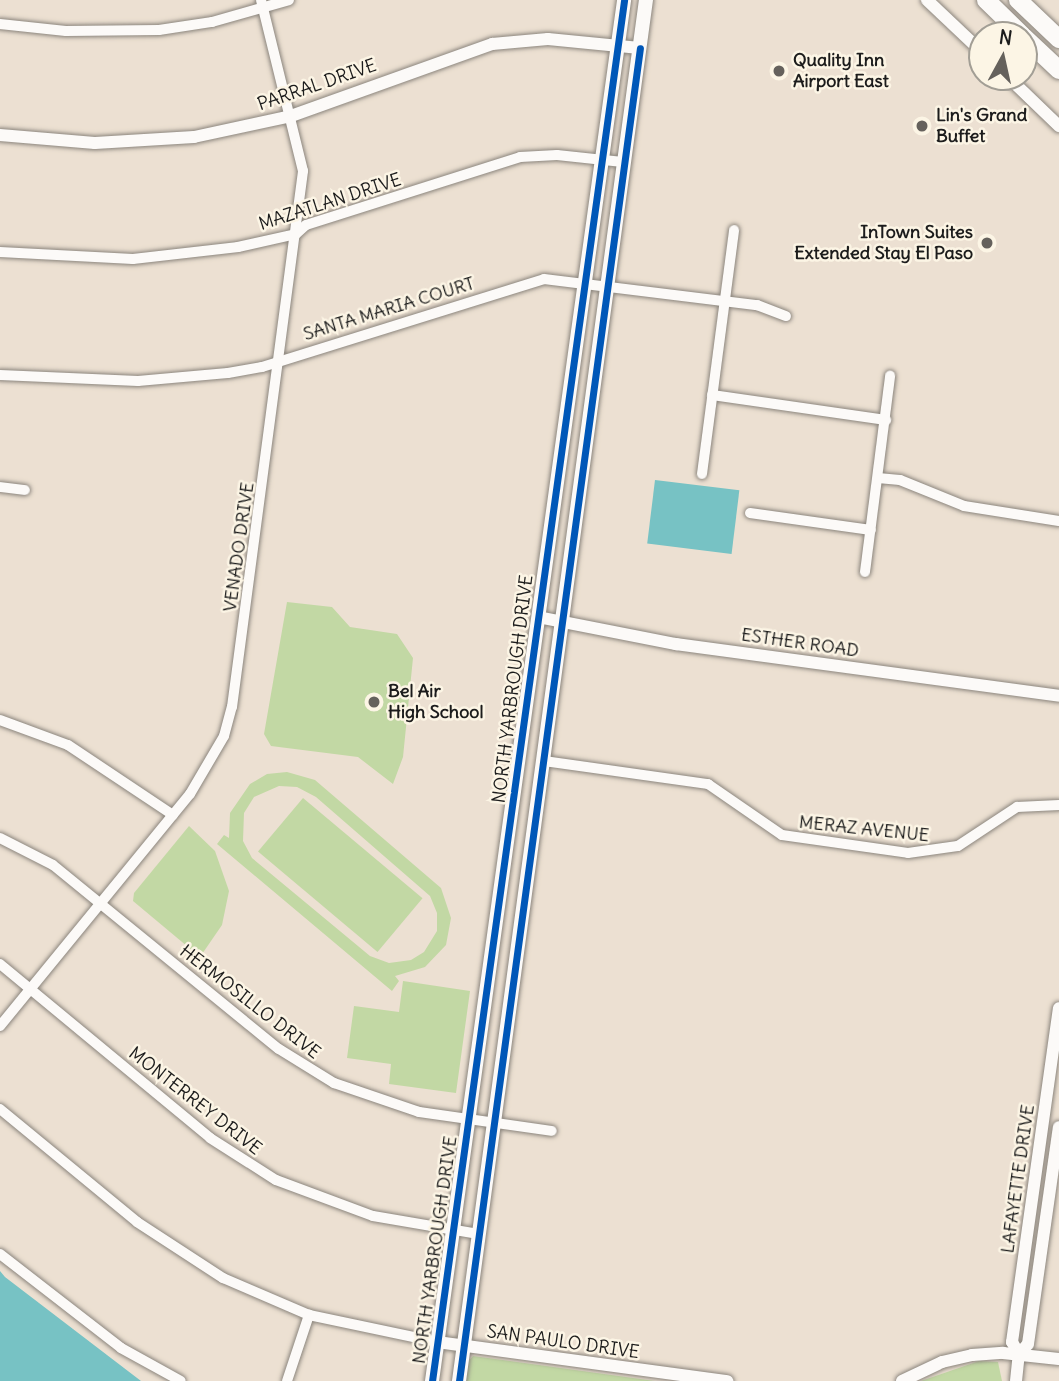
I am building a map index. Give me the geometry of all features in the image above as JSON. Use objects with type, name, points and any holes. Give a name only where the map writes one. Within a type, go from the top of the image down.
[{"type":"highway","points":[[986,0],[1008,21]]},
{"type":"highway","points":[[1018,0],[1059,39]]},
{"type":"highway","points":[[1038,50],[1059,70]]},
{"type":"main road","name":"NORTH YARBROUGH DRIVE","points":[[432,1381],[624,0]]},
{"type":"main road","points":[[459,1381],[646,0]]},
{"type":"main road","points":[[567,410],[590,414]]},
{"type":"street","points":[[0,24],[108,32],[199,24],[289,0]]},
{"type":"street","points":[[927,0],[968,39]]},
{"type":"street","name":"VENADO DRIVE","points":[[0,1026],[208,769],[232,707],[281,360],[303,171],[263,5]]},
{"type":"street","name":"PARRAL DRIVE","points":[[0,135],[95,143],[194,137],[291,116],[492,44],[548,39],[640,48]]},
{"type":"street","points":[[1023,91],[1059,126]]},
{"type":"street","name":"MAZATLAN DRIVE","points":[[0,252],[133,259],[238,247],[296,234],[306,225],[520,157],[623,162]]},
{"type":"street","points":[[702,474],[734,230]]},
{"type":"street","name":"SANTA MARIA COURT","points":[[0,375],[138,381],[228,373],[281,360],[531,282],[583,282],[725,300],[757,305],[786,316]]},
{"type":"street","points":[[865,572],[890,376]]},
{"type":"street","points":[[712,395],[886,421]]},
{"type":"street","points":[[878,478],[900,480],[964,506],[1059,522]]},
{"type":"street","points":[[0,487],[24,490]]},
{"type":"street","points":[[750,513],[871,530]]},
{"type":"street","name":"ESTHER ROAD","points":[[538,617],[676,645],[1059,696]]},
{"type":"street","points":[[0,720],[68,746],[173,815]]},
{"type":"street","name":"MERAZ AVENUE","points":[[544,761],[708,783],[782,835],[908,853],[934,853],[958,846],[1017,807],[1059,805]]},
{"type":"street","name":"HERMOSILLO DRIVE","points":[[0,838],[53,865],[307,1068],[390,1105],[470,1121],[552,1131]]},
{"type":"street","name":"MONTERREY DRIVE","points":[[0,964],[210,1138],[276,1180],[373,1216],[478,1234]]},
{"type":"street","name":"LAFAYETTE DRIVE","points":[[1019,1354],[1012,1342],[1059,1008]]},
{"type":"street","name":"SAN PAULO DRIVE","points":[[0,1109],[174,1249],[223,1278],[309,1315],[437,1342],[727,1381]]},
{"type":"street","name":"LAFAYETTE DRIVE","points":[[1016,1381],[1019,1354],[1028,1343],[1057,1162],[1059,1127]]},
{"type":"street","points":[[1038,1159],[1057,1162]]},
{"type":"street","points":[[0,1254],[121,1348],[181,1381]]},
{"type":"street","points":[[287,1381],[309,1315]]},
{"type":"street","points":[[902,1381],[955,1358],[1019,1354],[1059,1359]]},
{"type":"green space","points":[[287,602],[332,607],[350,627],[397,634],[413,658],[403,757],[393,784],[358,757],[271,746],[264,734]]},
{"type":"green space","points":[[287,772],[315,780],[441,888],[451,918],[446,945],[425,967],[395,976],[399,981],[392,991],[217,844],[224,835],[229,838],[230,813],[250,784],[267,774]],"holes":[[[279,786],[297,787],[316,797],[430,896],[437,913],[437,931],[424,952],[411,960],[389,963],[370,956],[252,858],[243,841],[244,813],[254,797]]]},
{"type":"green space","points":[[303,798],[423,898],[378,952],[258,852]]},
{"type":"green space","points":[[189,826],[215,851],[229,891],[222,925],[200,957],[133,901],[134,893]]},
{"type":"green space","points":[[403,981],[470,991],[456,1093],[389,1084],[391,1064],[347,1058],[354,1006],[399,1012]]},
{"type":"green space","points":[[473,1356],[655,1381],[464,1381],[466,1364]]},
{"type":"green space","points":[[979,1361],[998,1362],[1002,1381],[921,1381]]},
{"type":"water","points":[[655,480],[739,490],[732,554],[647,544]]},
{"type":"water","points":[[0,1271],[5,1277],[141,1381],[0,1381]]},
{"type":"cycle path","points":[[432,1381],[624,0]]},
{"type":"cycle path","points":[[459,1381],[640,48]]},
{"type":"place","name":"Quality Inn Airport East","points":[[779,71]]},
{"type":"place","name":"Lin's Grand Buffet","points":[[922,126]]},
{"type":"place","name":"InTown Suites Extended Stay El Paso","points":[[987,243]]},
{"type":"place","name":"Bel Air High School","points":[[374,702]]}]
